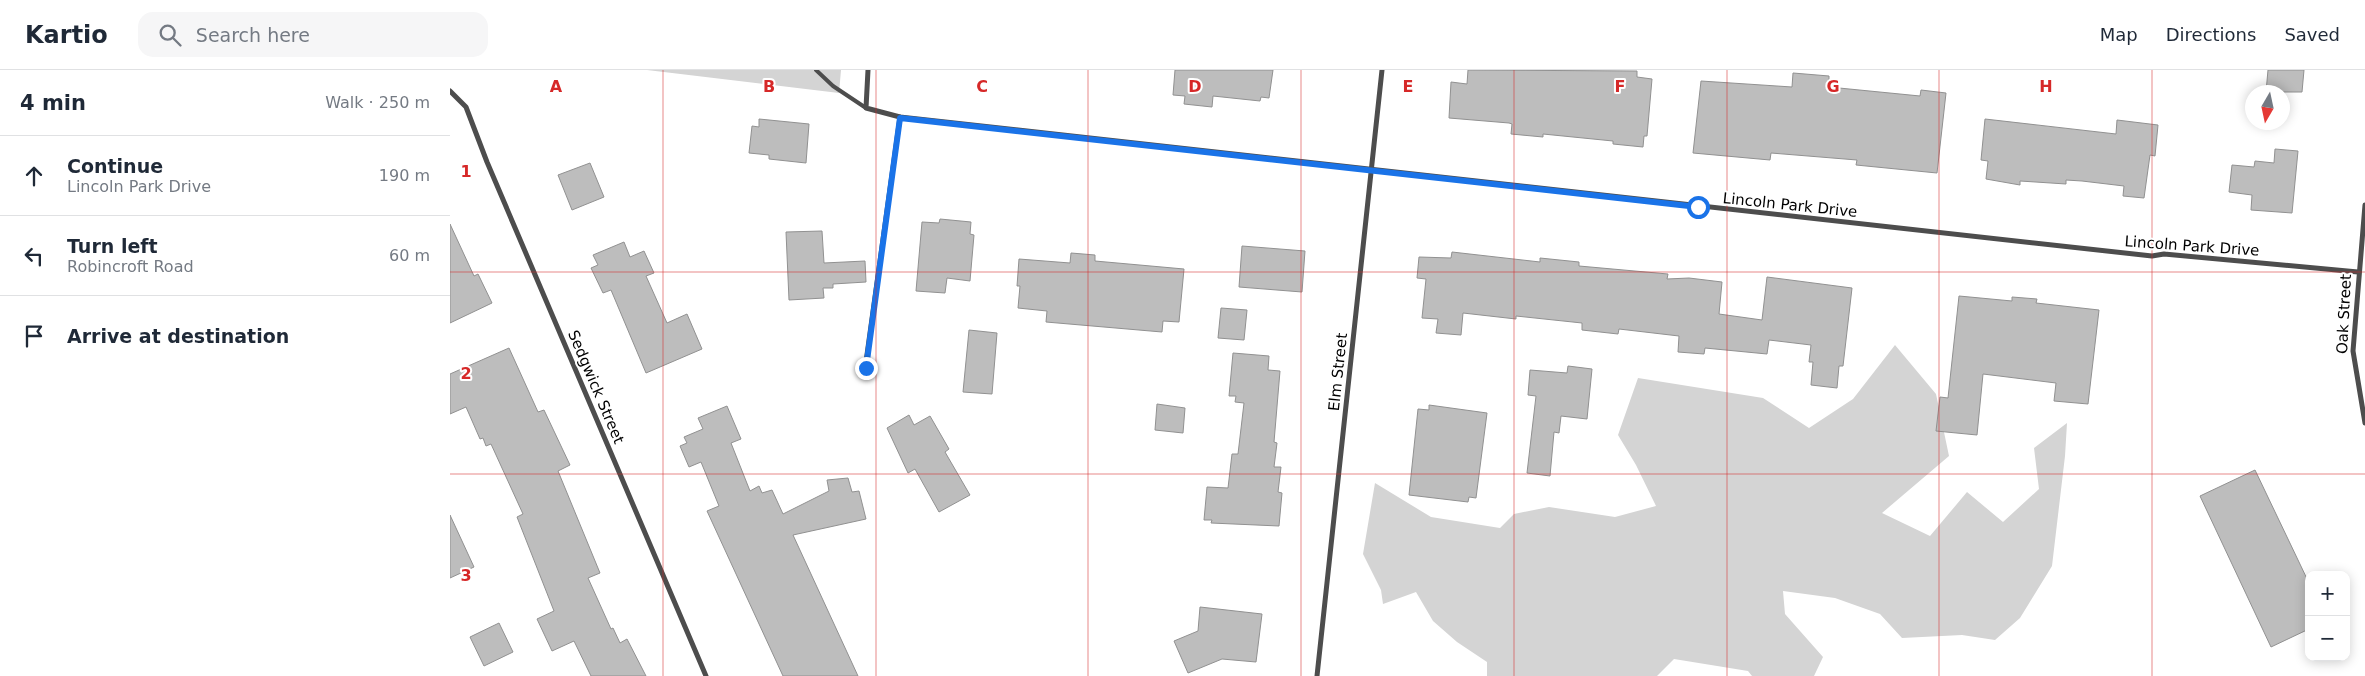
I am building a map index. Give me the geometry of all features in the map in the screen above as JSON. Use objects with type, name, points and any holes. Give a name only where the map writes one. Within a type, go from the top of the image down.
[{"type":"street","points":[[866,108],[868,70]]},
{"type":"street","name":"Elm Street","points":[[1317,676],[1382,70]]},
{"type":"street","name":"Sedgwick Street","points":[[450,91],[466,107],[491,171],[706,676]]},
{"type":"street","name":"Lincoln Park Drive","points":[[866,108],[900,118],[2152,256],[2164,254],[2358,272]]},
{"type":"street","points":[[866,368],[900,118]]},
{"type":"street","name":"Oak Street","points":[[2365,205],[2353,351],[2365,423]]},
{"type":"lane","name":"Lincoln Park Drive","points":[[816,70],[833,86],[866,108]]},
{"type":"shaded area","points":[[647,70],[841,70],[839,93]]},
{"type":"shaded area","points":[[1895,345],[1936,394],[1949,456],[1882,513],[1930,536],[1967,492],[2003,522],[2039,489],[2034,448],[2067,423],[2052,566],[2020,618],[1995,640],[1962,635],[1902,638],[1880,614],[1835,598],[1783,591],[1785,614],[1823,657],[1814,676],[1752,676],[1748,671],[1674,659],[1657,676],[1487,676],[1487,662],[1457,642],[1433,621],[1416,592],[1383,604],[1381,590],[1363,554],[1375,483],[1431,517],[1500,528],[1514,514],[1549,507],[1615,517],[1656,506],[1636,465],[1618,435],[1638,378],[1763,398],[1809,428],[1853,399]]},
{"type":"building","points":[[1175,70],[1273,70],[1269,98],[1261,97],[1260,101],[1213,96],[1212,107],[1184,104],[1185,96],[1173,95]]},
{"type":"building","points":[[1468,70],[1637,71],[1637,77],[1652,79],[1647,136],[1644,136],[1643,147],[1613,144],[1613,141],[1543,134],[1543,137],[1511,134],[1512,124],[1509,123],[1449,118],[1451,82],[1467,84]]},
{"type":"building","points":[[2268,70],[2304,70],[2302,92],[2290,92],[2290,85],[2267,85]]},
{"type":"building","points":[[1793,73],[1829,76],[1829,87],[1920,96],[1921,90],[1946,93],[1937,173],[1856,165],[1857,160],[1771,153],[1770,160],[1693,153],[1701,81],[1792,87]]},
{"type":"building","points":[[759,119],[809,124],[806,163],[769,159],[769,155],[749,153],[752,126],[759,127]]},
{"type":"building","points":[[1985,119],[2116,134],[2117,120],[2158,125],[2155,156],[2150,155],[2144,198],[2123,196],[2124,186],[2066,180],[2066,184],[2020,181],[2020,185],[1986,179],[1988,161],[1981,160]]},
{"type":"building","points":[[2275,149],[2298,151],[2292,213],[2251,210],[2252,195],[2229,192],[2232,165],[2254,167],[2255,161],[2274,163]]},
{"type":"building","points":[[590,163],[604,197],[572,210],[558,175]]},
{"type":"building","points":[[940,219],[971,222],[970,234],[974,235],[970,281],[947,278],[945,293],[916,291],[922,222],[939,223]]},
{"type":"building","points":[[450,224],[474,276],[478,274],[492,303],[450,323]]},
{"type":"building","points":[[822,231],[824,263],[865,261],[866,282],[833,284],[833,288],[823,288],[824,298],[789,300],[786,232]]},
{"type":"building","points":[[624,242],[630,257],[644,251],[654,273],[646,276],[667,323],[687,314],[702,349],[646,373],[611,290],[603,293],[591,268],[598,265],[593,255]]},
{"type":"building","points":[[1242,246],[1305,251],[1302,292],[1239,287]]},
{"type":"building","points":[[1452,252],[1540,262],[1540,258],[1579,262],[1579,266],[1668,274],[1667,279],[1689,278],[1722,282],[1719,314],[1762,320],[1767,277],[1852,288],[1843,366],[1839,366],[1837,388],[1811,385],[1813,362],[1809,362],[1811,345],[1769,340],[1767,354],[1705,348],[1704,354],[1678,352],[1679,336],[1619,329],[1618,334],[1582,330],[1582,323],[1516,316],[1516,319],[1463,313],[1461,335],[1436,333],[1438,319],[1422,318],[1426,279],[1417,278],[1419,257],[1451,258]]},
{"type":"building","points":[[1071,253],[1095,255],[1095,261],[1184,269],[1179,322],[1163,321],[1162,332],[1046,322],[1047,311],[1018,308],[1020,286],[1017,286],[1019,259],[1070,263]]},
{"type":"building","points":[[1959,296],[2012,301],[2012,297],[2037,299],[2036,303],[2099,310],[2088,404],[2054,401],[2056,383],[1983,374],[1977,435],[1936,431],[1940,397],[1948,398]]},
{"type":"building","points":[[1221,308],[1247,310],[1244,340],[1218,338]]},
{"type":"building","points":[[969,330],[997,333],[992,394],[963,392]]},
{"type":"building","points":[[509,348],[538,412],[544,410],[570,465],[558,471],[600,573],[588,578],[611,629],[613,628],[620,643],[627,639],[646,676],[591,676],[574,641],[552,651],[537,619],[554,611],[517,517],[523,514],[491,444],[486,446],[483,438],[480,439],[466,407],[450,414],[450,374]]},
{"type":"building","points":[[1233,353],[1269,356],[1268,370],[1280,371],[1274,442],[1277,443],[1274,467],[1281,467],[1278,492],[1282,493],[1279,526],[1211,523],[1212,520],[1204,520],[1207,487],[1228,488],[1232,454],[1238,454],[1244,403],[1235,402],[1236,396],[1229,396]]},
{"type":"building","points":[[1568,366],[1592,369],[1587,419],[1561,416],[1559,433],[1554,432],[1550,476],[1527,473],[1536,396],[1528,395],[1530,370],[1567,373]]},
{"type":"building","points":[[1157,404],[1185,408],[1183,433],[1155,430]]},
{"type":"building","points":[[1429,405],[1487,413],[1476,498],[1469,497],[1468,502],[1409,495],[1418,409],[1429,410]]},
{"type":"building","points":[[727,406],[741,439],[731,443],[750,491],[759,486],[762,493],[772,490],[783,514],[829,491],[827,480],[848,478],[852,492],[859,491],[866,519],[793,535],[858,676],[783,676],[707,511],[719,506],[701,462],[689,467],[680,446],[687,443],[684,437],[703,429],[698,418]]},
{"type":"building","points":[[909,415],[914,425],[930,416],[949,449],[945,452],[970,495],[939,512],[915,469],[908,473],[887,428]]},
{"type":"building","points":[[2255,470],[2305,575],[2305,631],[2271,647],[2200,496]]},
{"type":"building","points":[[450,515],[474,567],[450,578]]},
{"type":"building","points":[[1200,607],[1262,614],[1256,662],[1222,659],[1188,673],[1174,641],[1198,631]]},
{"type":"building","points":[[499,623],[513,652],[484,666],[470,637]]},
{"type":"route","points":[[866,368],[900,118],[1372,169],[1698,207]]}]
